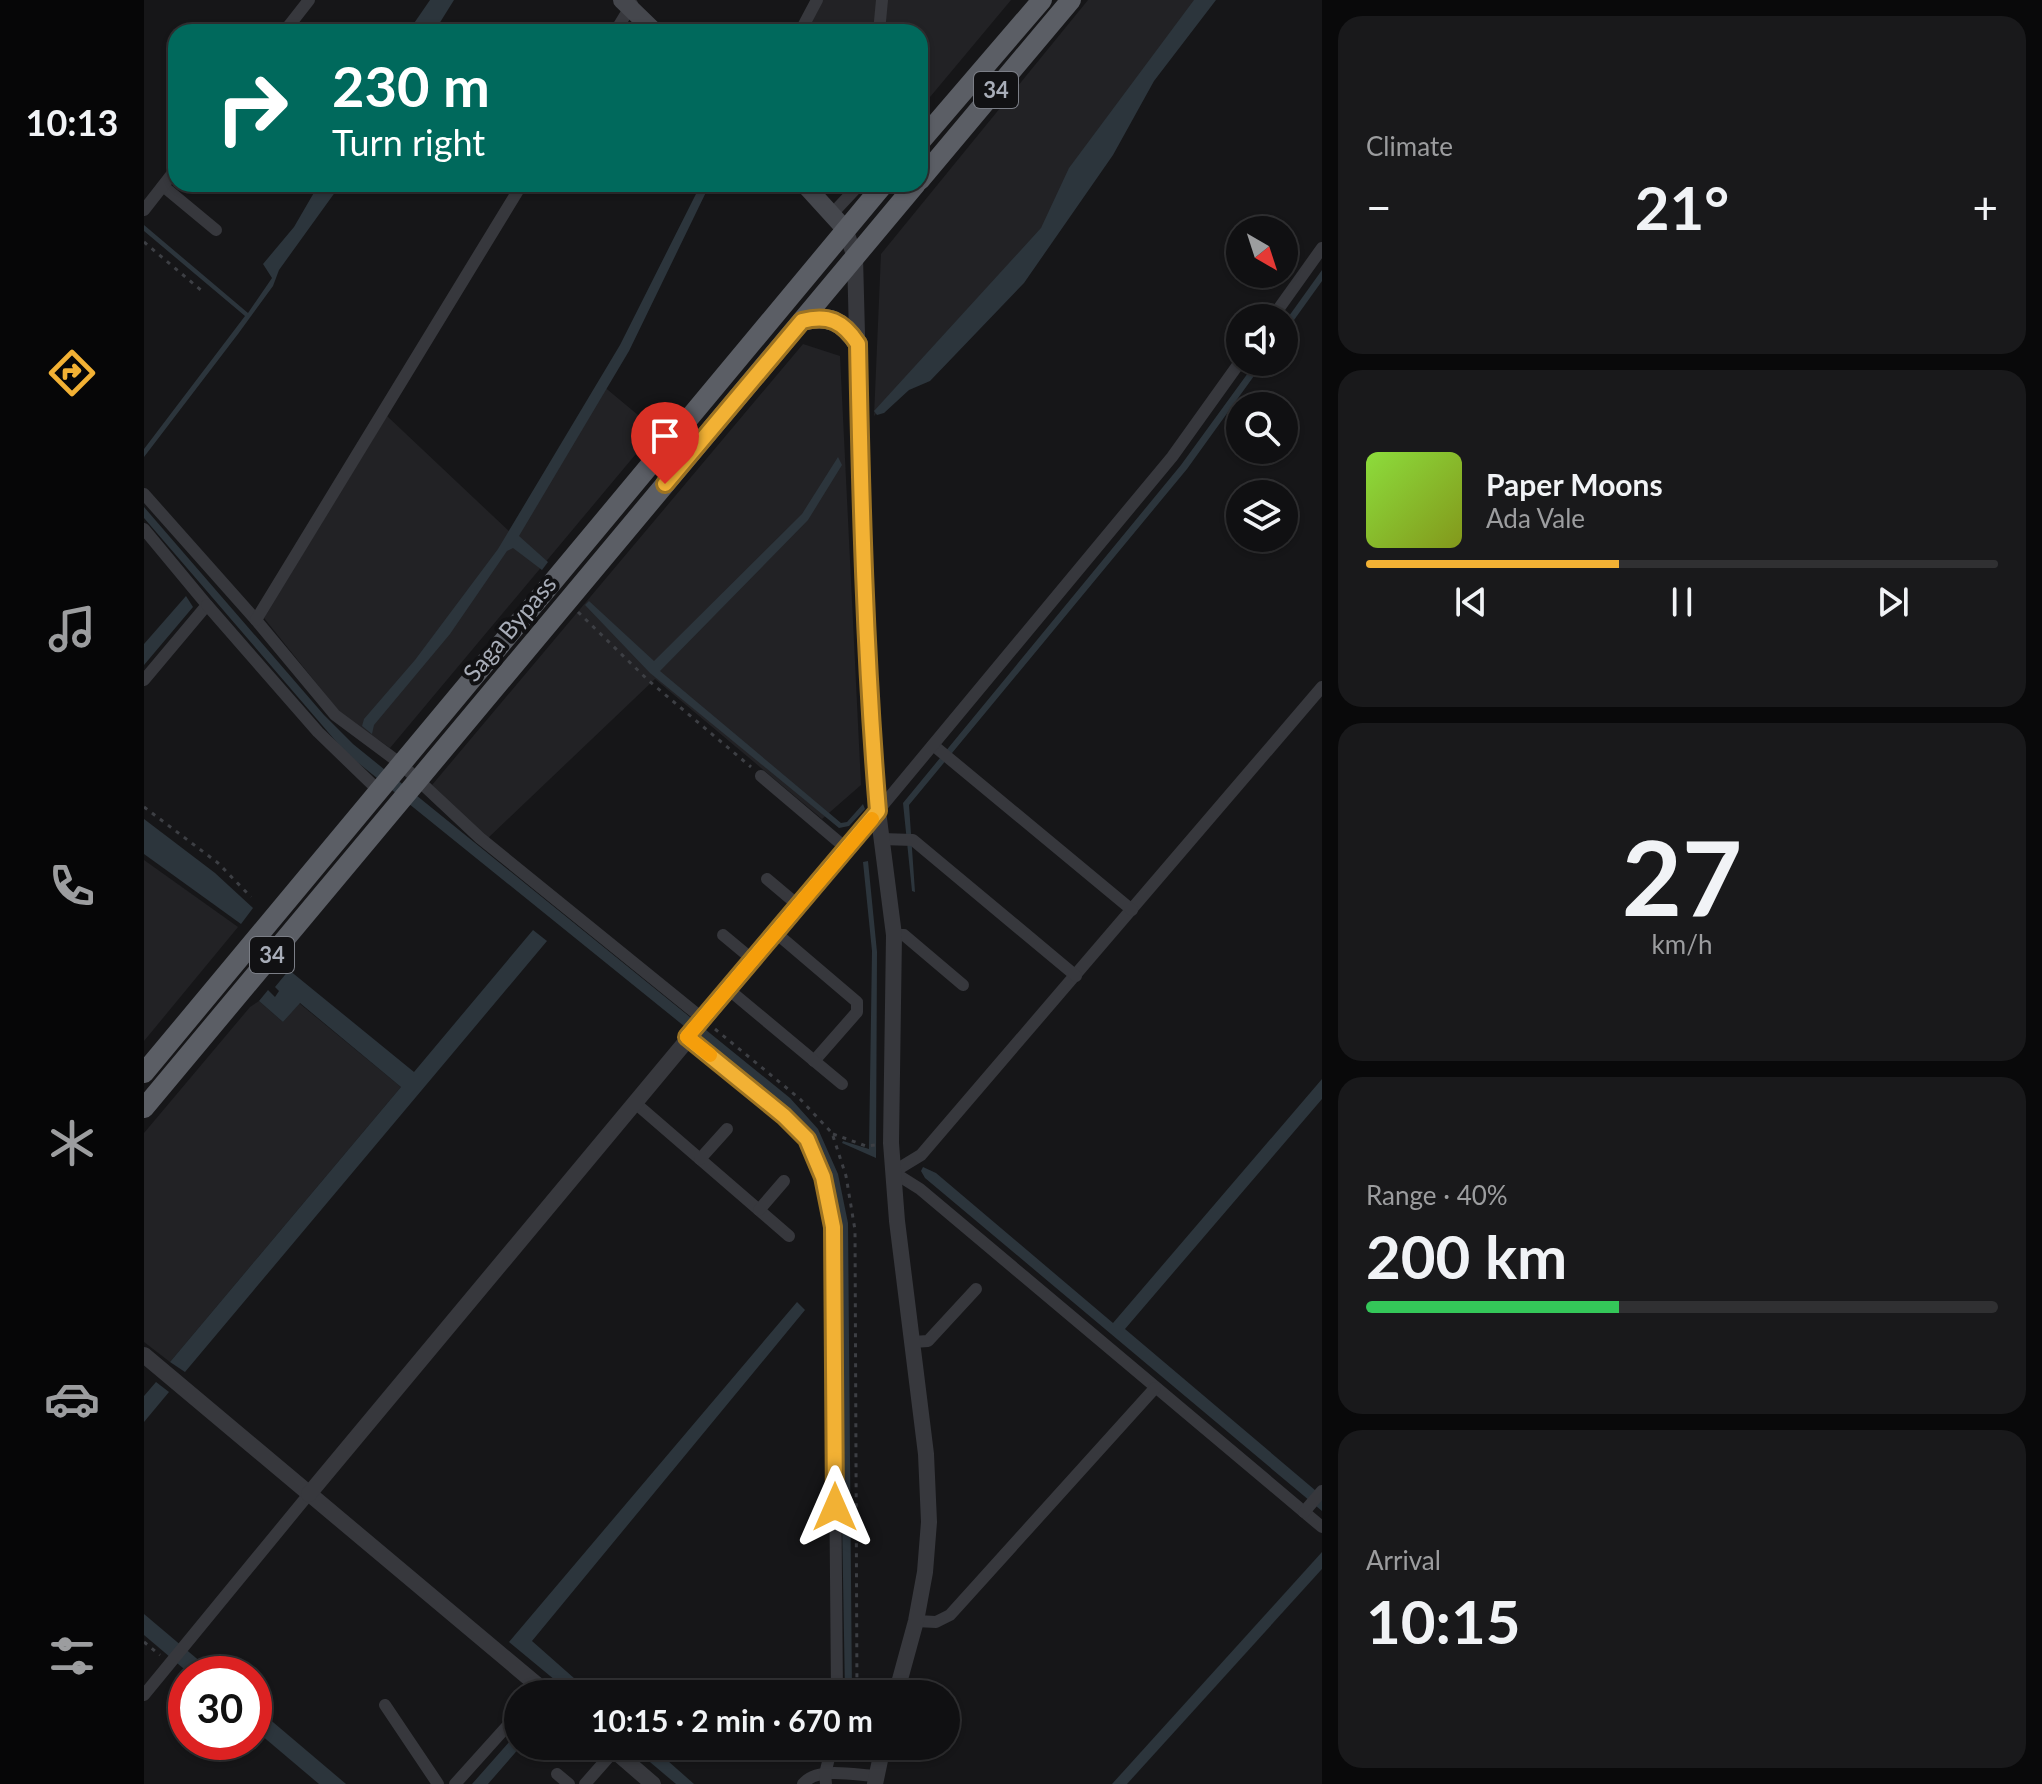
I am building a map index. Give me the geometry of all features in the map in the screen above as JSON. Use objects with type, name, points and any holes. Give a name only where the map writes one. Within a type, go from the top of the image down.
[{"type":"highway","name":"34","points":[[928,133],[1042,0]]},
{"type":"highway","name":"Saga Bypass","points":[[928,170],[1071,0]]},
{"type":"highway","name":"Saga Bypass","points":[[144,1073],[400,766],[838,222],[874,192]]},
{"type":"highway","name":"Saga Bypass","points":[[144,1108],[910,192]]},
{"type":"highway","points":[[802,321],[816,317],[834,319],[849,331],[858,344]]},
{"type":"main road","points":[[629,2],[648,24]]},
{"type":"main road","points":[[811,192],[838,222]]},
{"type":"street","points":[[290,24],[309,0]]},
{"type":"street","points":[[804,24],[817,0]]},
{"type":"street","points":[[880,24],[882,0]]},
{"type":"street","points":[[619,24],[629,2]]},
{"type":"street","points":[[144,210],[168,179]]},
{"type":"street","points":[[163,186],[168,190]]},
{"type":"street","points":[[170,192],[216,230]]},
{"type":"street","points":[[256,620],[517,192]]},
{"type":"street","points":[[855,192],[838,222],[855,257],[863,567],[871,720],[878,811],[894,935],[891,1143],[926,1454],[929,1522],[925,1572],[916,1621],[900,1680]]},
{"type":"street","points":[[1282,304],[1322,248]]},
{"type":"street","points":[[176,1656],[1172,457],[1230,376]]},
{"type":"street","points":[[144,494],[335,715],[400,766],[480,838],[703,1019]]},
{"type":"street","points":[[144,529],[318,732],[380,789]]},
{"type":"street","points":[[144,680],[207,605]]},
{"type":"street","points":[[893,1172],[921,1155],[1322,687]]},
{"type":"street","points":[[933,745],[1132,910]]},
{"type":"street","points":[[761,776],[847,849]]},
{"type":"street","points":[[882,839],[913,840],[1076,976]]},
{"type":"street","points":[[767,879],[799,906]]},
{"type":"street","points":[[776,933],[857,1002],[857,1012],[814,1061]]},
{"type":"street","points":[[723,935],[753,960]]},
{"type":"street","points":[[894,935],[904,935],[963,985]]},
{"type":"street","points":[[728,989],[842,1084]]},
{"type":"street","points":[[687,1037],[796,1127],[807,1139],[823,1177],[833,1227],[837,1680]]},
{"type":"street","points":[[634,1102],[789,1236]]},
{"type":"street","points":[[700,1159],[727,1129]]},
{"type":"street","points":[[893,1172],[920,1189],[1322,1527]]},
{"type":"street","points":[[759,1210],[784,1181]]},
{"type":"street","points":[[913,1342],[928,1341],[976,1289]]},
{"type":"street","points":[[144,1355],[528,1680]]},
{"type":"street","points":[[916,1621],[936,1622],[950,1615],[1155,1388]]},
{"type":"street","points":[[1304,1512],[1322,1491]]},
{"type":"street","points":[[144,1695],[168,1665]]},
{"type":"street","points":[[385,1705],[438,1784]]},
{"type":"street","points":[[455,1784],[504,1730]]},
{"type":"street","points":[[585,1784],[603,1760]]},
{"type":"street","points":[[626,1760],[653,1784]]},
{"type":"street","points":[[803,1784],[808,1778],[855,1775],[875,1780],[880,1760]]},
{"type":"street","points":[[557,1774],[569,1784]]},
{"type":"path","points":[[144,242],[202,291]]},
{"type":"path","points":[[567,601],[649,681],[761,776]]},
{"type":"path","points":[[144,807],[218,863],[251,897]]},
{"type":"path","points":[[832,1133],[866,1146],[879,1144]]},
{"type":"path","points":[[144,1642],[168,1661]]},
{"type":"shaded area","points":[[430,0],[454,0],[439,24],[414,24]]},
{"type":"shaded area","points":[[823,0],[1011,0],[928,99],[928,24],[810,24]]},
{"type":"shaded area","points":[[1088,0],[1201,0],[1047,228],[874,416],[881,254]]},
{"type":"shaded area","points":[[1194,0],[1216,0],[1154,81],[1113,155],[1024,283],[930,381],[909,390],[884,413],[877,415],[874,411],[1041,228],[1069,168]]},
{"type":"shaded area","points":[[314,192],[335,192],[279,270],[273,286],[144,457],[144,449],[245,316],[144,231],[144,225],[248,313],[272,278],[263,264],[294,227]]},
{"type":"shaded area","points":[[697,192],[706,192],[629,351],[519,536],[548,562],[542,570],[513,548],[507,551],[450,634],[374,725],[372,734],[362,726],[364,719],[415,660],[498,549],[620,345]]},
{"type":"shaded area","points":[[1322,270],[1322,281],[1298,314],[1298,304]]},
{"type":"shaded area","points":[[803,344],[840,356],[861,785],[822,819],[655,679],[487,839],[432,785]]},
{"type":"shaded area","points":[[1246,376],[1254,376],[1242,392],[1234,392]]},
{"type":"shaded area","points":[[602,385],[656,430],[390,748],[341,714],[264,618],[387,416],[512,534]]},
{"type":"shaded area","points":[[1226,403],[1226,415],[1187,469],[909,805],[915,892],[912,891],[903,803],[1181,465]]},
{"type":"shaded area","points":[[838,457],[842,465],[808,520],[660,671],[841,823],[847,822],[863,804],[865,809],[849,826],[839,828],[650,673],[585,605],[589,601],[654,661],[802,514]]},
{"type":"shaded area","points":[[144,507],[324,715],[353,744],[790,1098],[818,1129],[838,1174],[848,1223],[852,1680],[845,1680],[837,1224],[808,1133],[783,1106],[346,753],[144,518]]},
{"type":"shaded area","points":[[186,596],[193,607],[144,665],[144,644]]},
{"type":"shaded area","points":[[144,819],[215,873],[253,908],[241,924],[144,854]]},
{"type":"shaded area","points":[[144,860],[238,927],[144,1041]]},
{"type":"shaded area","points":[[868,861],[877,952],[876,1158],[842,1143],[869,1149],[872,951],[863,862]]},
{"type":"shaded area","points":[[533,930],[547,941],[185,1372],[170,1362],[401,1087],[300,1003],[283,1022],[259,1001],[268,990],[275,997],[279,991],[275,987],[289,970],[414,1072]]},
{"type":"shaded area","points":[[259,1001],[283,1022],[299,1003],[401,1087],[170,1362],[144,1342],[144,1133],[250,1007]]},
{"type":"shaded area","points":[[1322,1079],[1322,1099],[1125,1329],[1322,1496],[1322,1511],[925,1178],[921,1171],[923,1167],[936,1173],[1113,1323]]},
{"type":"shaded area","points":[[797,1302],[805,1310],[532,1641],[576,1680],[555,1680],[509,1642]]},
{"type":"shaded area","points":[[156,1382],[169,1392],[144,1422],[144,1396]]},
{"type":"shaded area","points":[[1322,1552],[1322,1569],[1127,1784],[1112,1784]]},
{"type":"shaded area","points":[[144,1614],[194,1656],[169,1656],[144,1635]]},
{"type":"shaded area","points":[[272,1721],[346,1784],[319,1784],[272,1744]]},
{"type":"shaded area","points":[[504,1748],[504,1760],[509,1760],[488,1784],[472,1784]]},
{"type":"shaded area","points":[[648,1760],[667,1760],[694,1784],[676,1784]]},
{"type":"slow traffic","points":[[710,1055],[687,1037],[872,819]]},
{"type":"route","points":[[665,484],[802,321],[816,317],[834,319],[849,331],[858,344],[863,567],[878,811],[687,1037],[784,1116],[807,1139],[823,1177],[833,1227],[835,1507]]}]
